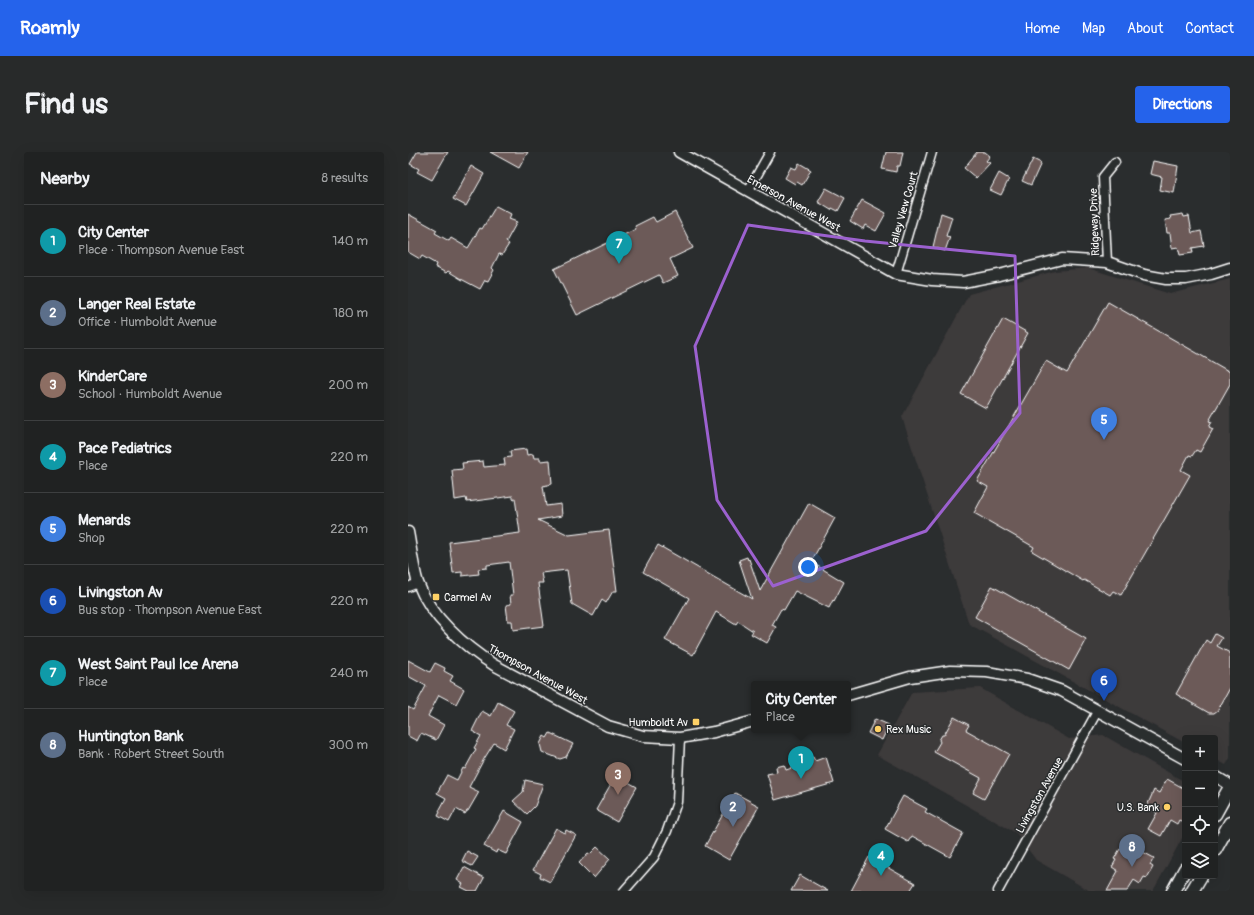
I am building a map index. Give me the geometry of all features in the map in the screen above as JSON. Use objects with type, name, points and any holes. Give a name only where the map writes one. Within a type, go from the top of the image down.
[{"type":"main road","points":[[1218,808],[1230,786]]},
{"type":"main road","points":[[1218,845],[1230,823]]},
{"type":"main road","points":[[1173,891],[1182,874]]},
{"type":"main road","points":[[1192,891],[1199,879]]},
{"type":"street","name":"Emerson Avenue West","points":[[679,152],[896,274],[932,280],[963,282],[999,275],[1062,259],[1107,262],[1144,275],[1166,279],[1186,279],[1212,274],[1230,268]]},
{"type":"street","points":[[748,191],[770,152]]},
{"type":"street","name":"Valley View Court","points":[[896,274],[932,152]]},
{"type":"street","name":"Ridgeway Drive","points":[[1107,262],[1103,177],[1114,162]]},
{"type":"street","name":"Thompson Avenue West","points":[[408,532],[418,583],[426,598],[447,627],[478,655],[494,665],[608,726],[643,736],[680,738],[714,732],[751,722]]},
{"type":"street","points":[[408,587],[418,583]]},
{"type":"street","points":[[851,694],[910,677],[950,671],[987,672],[1027,679],[1062,691],[1182,757]]},
{"type":"street","name":"Livingston Avenue","points":[[998,891],[1098,710]]},
{"type":"street","points":[[624,891],[654,857],[667,831],[677,802],[680,738]]},
{"type":"street","points":[[1218,778],[1230,786]]},
{"type":"highlighted area","points":[[748,225],[865,241],[1015,256],[1020,413],[926,531],[773,586],[717,500],[695,346]]},
{"type":"shaded area","points":[[1088,268],[1170,294],[1230,279],[1230,758],[1226,765],[1218,761],[1218,735],[1182,735],[1182,741],[969,624],[902,417],[969,294],[1055,271]]},
{"type":"shaded area","points":[[980,688],[1069,739],[1103,735],[1182,780],[1182,838],[1153,891],[1090,891],[1036,860],[1016,833],[877,755],[912,692]]},
{"type":"building","points":[[417,152],[448,152],[432,180],[417,172],[419,169],[410,164]]},
{"type":"building","points":[[490,152],[528,152],[519,168]]},
{"type":"building","points":[[886,152],[903,152],[900,166],[897,166],[896,172],[882,169]]},
{"type":"building","points":[[977,152],[985,152],[990,156],[986,161],[990,163],[976,178],[964,168]]},
{"type":"building","points":[[1033,159],[1041,163],[1031,185],[1022,181]]},
{"type":"building","points":[[1153,161],[1178,166],[1174,193],[1160,190],[1162,177],[1150,174]]},
{"type":"building","points":[[799,163],[811,170],[802,185],[797,182],[795,184],[785,178],[791,167],[796,169]]},
{"type":"building","points":[[471,166],[484,174],[466,206],[453,199]]},
{"type":"building","points":[[999,173],[1009,179],[1001,195],[990,190]]},
{"type":"building","points":[[826,188],[845,198],[838,211],[832,208],[831,210],[818,202]]},
{"type":"building","points":[[862,200],[886,213],[876,231],[865,225],[863,229],[850,221]]},
{"type":"building","points":[[496,206],[511,214],[509,219],[517,222],[506,242],[509,244],[502,255],[499,254],[492,268],[494,270],[488,281],[485,280],[480,289],[448,271],[446,273],[435,267],[436,264],[422,256],[420,259],[408,252],[408,214],[437,230],[435,233],[449,241],[451,238],[468,248]]},
{"type":"building","points":[[675,212],[693,248],[670,259],[678,276],[663,283],[659,275],[577,315],[554,269],[636,229],[635,226],[653,217],[656,222]]},
{"type":"building","points":[[941,213],[952,217],[946,236],[950,237],[945,251],[933,247]]},
{"type":"building","points":[[1183,214],[1184,217],[1189,216],[1192,233],[1201,231],[1204,246],[1192,248],[1193,253],[1180,255],[1178,247],[1172,248],[1170,233],[1167,233],[1165,220],[1171,219],[1170,216]]},
{"type":"building","points":[[1108,302],[1230,372],[1230,384],[1209,421],[1212,422],[1209,427],[1213,429],[1200,452],[1196,450],[1192,456],[1189,455],[1181,470],[1190,475],[1121,595],[1113,591],[1110,595],[1084,580],[1083,581],[1032,551],[1034,547],[974,513],[988,487],[977,481],[1046,361],[1067,373]]},
{"type":"building","points":[[1003,319],[1028,333],[986,408],[961,394]]},
{"type":"building","points":[[526,449],[527,455],[533,454],[534,458],[540,458],[540,461],[550,460],[552,484],[543,486],[546,506],[561,504],[562,516],[538,520],[569,535],[609,530],[617,591],[613,591],[606,603],[602,600],[593,616],[572,604],[567,570],[541,573],[543,583],[538,583],[544,626],[513,630],[512,621],[508,621],[506,605],[511,604],[510,595],[513,595],[509,562],[487,565],[487,568],[478,569],[479,574],[462,576],[462,572],[453,573],[449,542],[520,533],[515,498],[513,499],[513,496],[467,502],[466,498],[455,500],[452,470],[463,469],[462,463],[483,461],[484,467],[505,465],[504,458],[511,457],[510,451]]},
{"type":"building","points":[[809,503],[835,518],[811,562],[844,582],[829,608],[795,591],[784,610],[781,609],[772,625],[776,627],[767,643],[751,634],[753,631],[738,621],[736,624],[716,612],[693,655],[665,640],[689,598],[643,572],[658,545],[752,599],[739,560],[747,557],[748,560],[749,559],[760,591]]},
{"type":"building","points":[[992,586],[1086,639],[1069,670],[975,617]]},
{"type":"building","points":[[1215,634],[1222,638],[1217,646],[1230,653],[1230,688],[1218,710],[1214,713],[1209,713],[1176,694],[1206,640],[1210,643]]},
{"type":"building","points":[[408,660],[430,672],[435,663],[445,668],[444,671],[453,676],[450,681],[464,689],[456,704],[439,695],[428,716],[444,725],[436,740],[421,733],[417,741],[408,736],[408,707],[413,710],[426,686],[408,676]]},
{"type":"building","points":[[498,702],[514,711],[506,725],[514,729],[504,749],[494,743],[484,759],[469,787],[479,792],[468,811],[465,814],[456,809],[449,822],[438,816],[446,798],[437,793],[447,775],[457,780],[463,768],[465,769],[481,736],[472,731],[482,711],[491,716]]},
{"type":"building","points":[[954,717],[969,725],[966,730],[1009,754],[984,799],[973,793],[981,778],[934,752],[940,742],[939,740],[942,735],[944,735]]},
{"type":"building","name":"Rex Music","points":[[875,719],[889,725],[882,740],[868,733]]},
{"type":"building","points":[[550,733],[573,744],[566,757],[560,759],[542,752],[540,744],[544,736],[547,738]]},
{"type":"building","points":[[813,757],[815,761],[826,757],[834,783],[775,800],[767,774],[777,772],[776,767],[784,765],[786,770],[807,763],[806,759]]},
{"type":"building","points":[[616,775],[637,787],[617,822],[596,810]]},
{"type":"building","name":"U.S. Bank","points":[[1167,779],[1182,787],[1182,822],[1179,820],[1177,824],[1170,820],[1161,836],[1148,829],[1157,813],[1147,806],[1154,790],[1159,793]]},
{"type":"building","points":[[525,780],[543,784],[535,806],[527,814],[513,801],[523,792]]},
{"type":"building","points":[[735,793],[759,806],[729,860],[705,846]]},
{"type":"building","points":[[903,796],[927,809],[925,812],[963,833],[950,857],[912,836],[908,842],[885,829]]},
{"type":"building","points":[[504,811],[523,822],[506,854],[497,850],[496,853],[484,846]]},
{"type":"building","points":[[556,828],[565,833],[566,830],[576,835],[550,882],[540,877],[541,874],[533,870]]},
{"type":"building","points":[[1126,843],[1154,858],[1150,865],[1153,867],[1147,878],[1144,877],[1140,884],[1134,880],[1127,891],[1107,891],[1118,871],[1112,867],[1116,860],[1114,859]]},
{"type":"building","points":[[597,847],[610,859],[594,878],[579,863],[588,853],[590,854]]},
{"type":"building","points":[[467,851],[478,857],[472,866],[462,861]]},
{"type":"building","points":[[869,857],[915,883],[910,891],[851,891]]},
{"type":"building","points":[[464,867],[484,878],[477,891],[469,891],[461,887],[463,884],[457,880]]},
{"type":"building","points":[[800,875],[805,878],[828,891],[791,891]]},
{"type":"place","name":"West Saint Paul Ice Arena","points":[[619,264]]},
{"type":"place","name":"Menards","points":[[1104,440]]},
{"type":"place","name":"Carmel Av","points":[[436,597]]},
{"type":"place","name":"Livingston Av","points":[[1104,701]]},
{"type":"place","name":"Humboldt Av","points":[[696,722]]},
{"type":"place","name":"Rex Music","points":[[878,729]]},
{"type":"place","name":"City Center","points":[[801,779]]},
{"type":"place","name":"KinderCare","points":[[618,795]]},
{"type":"place","name":"U.S. Bank","points":[[1167,807]]},
{"type":"place","name":"Langer Real Estate","points":[[733,827]]},
{"type":"place","name":"Huntington Bank","points":[[1132,867]]},
{"type":"place","name":"Pace Pediatrics","points":[[881,876]]}]
